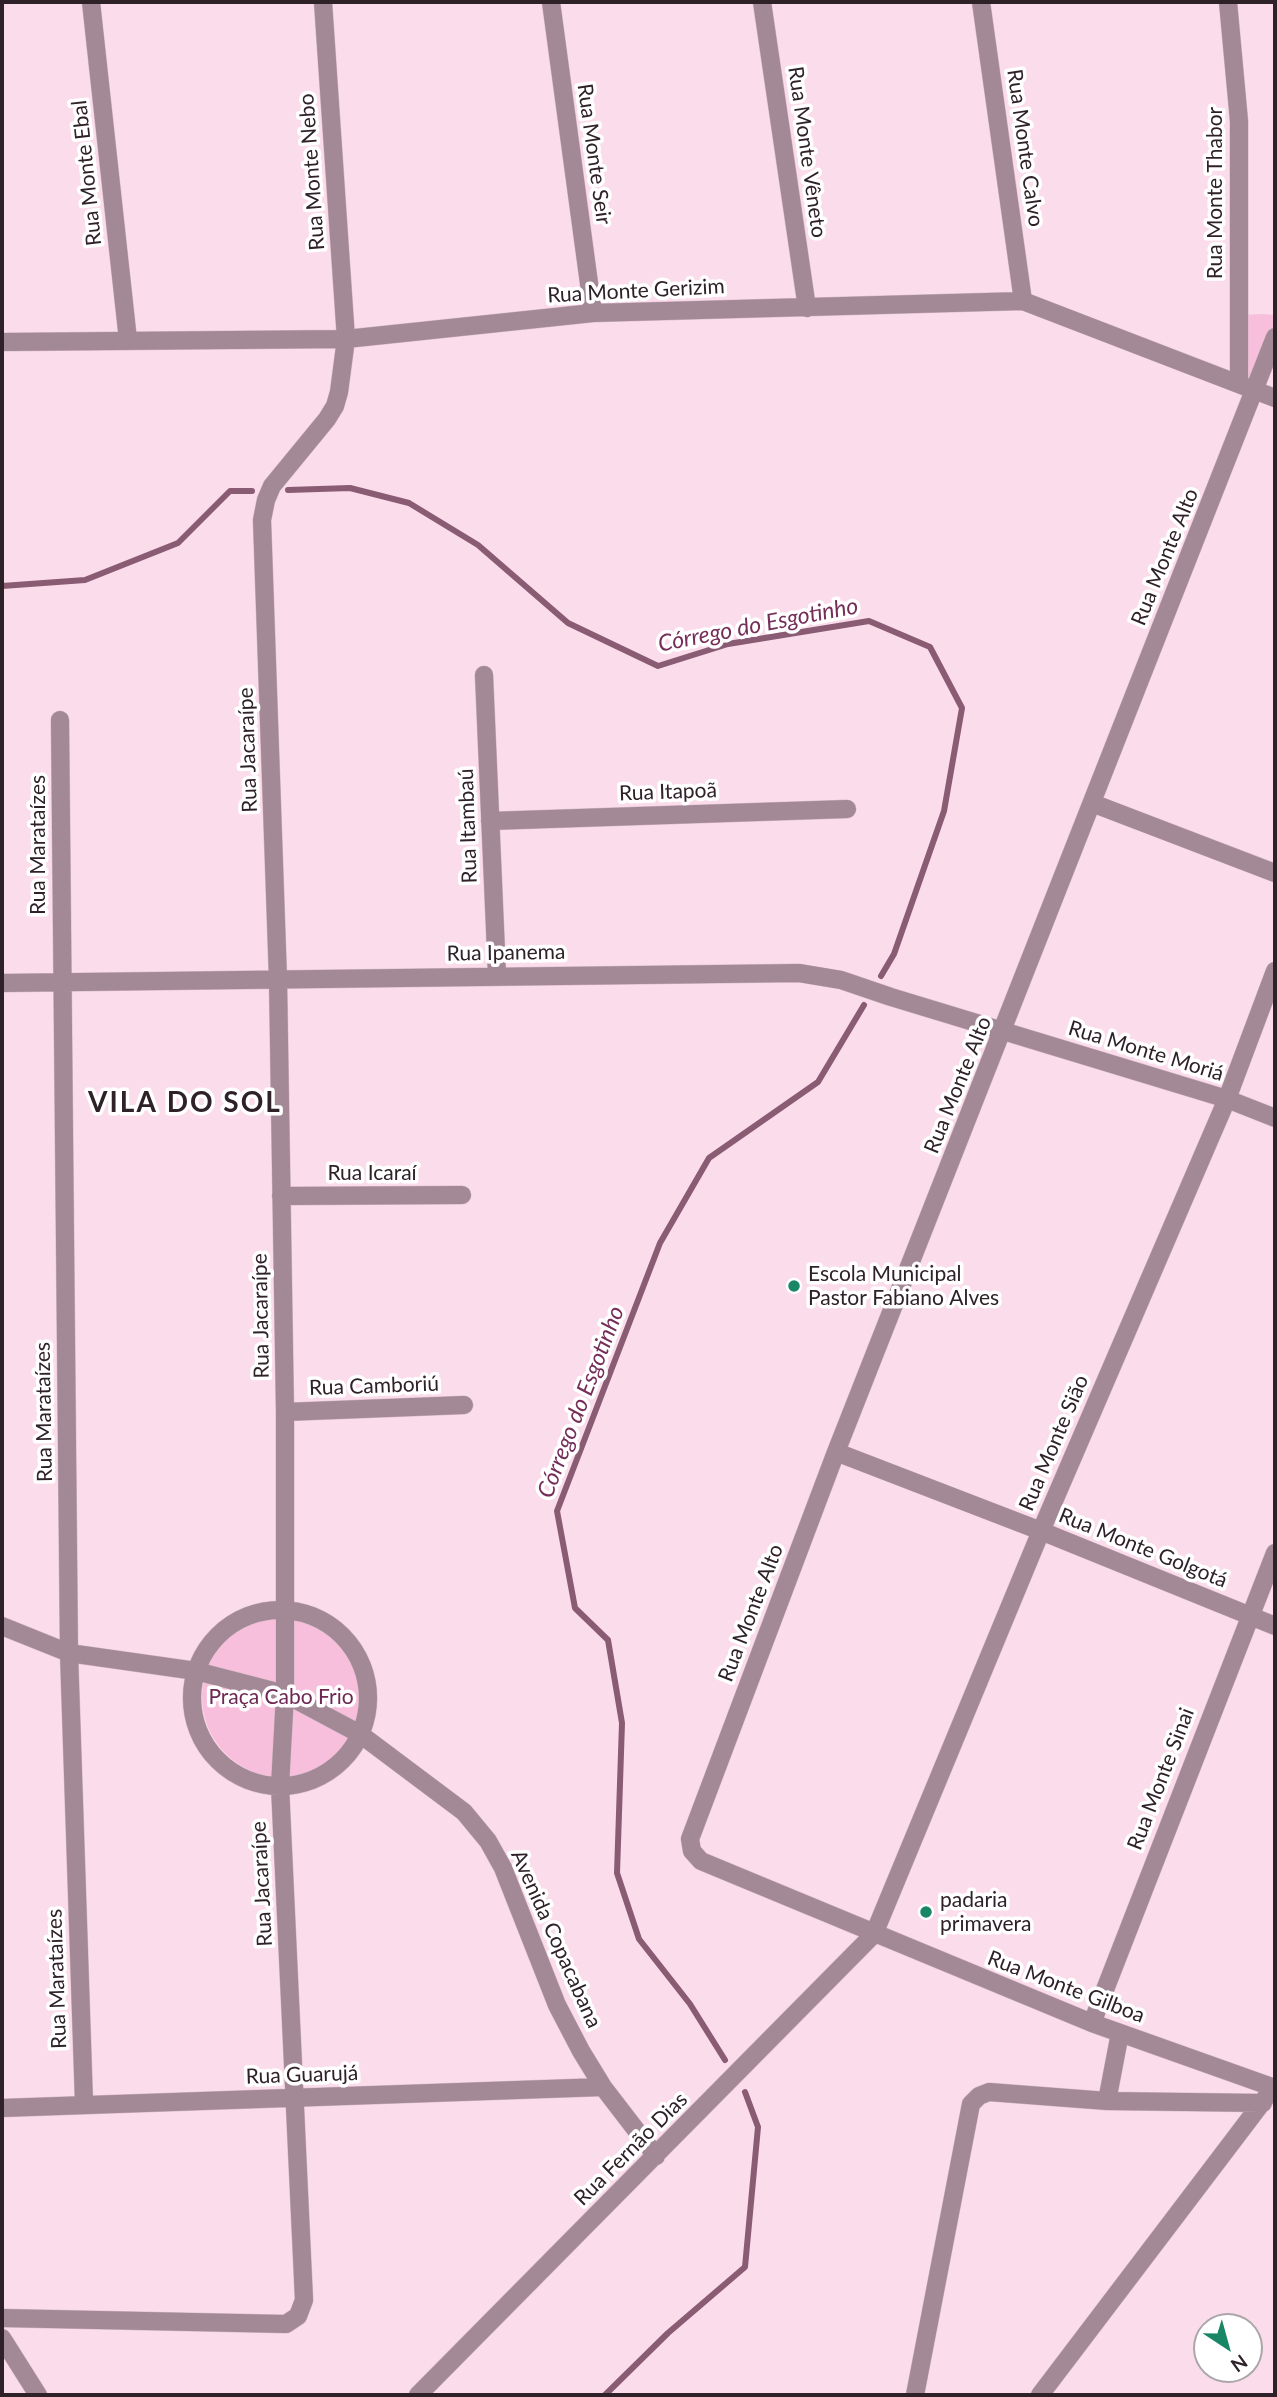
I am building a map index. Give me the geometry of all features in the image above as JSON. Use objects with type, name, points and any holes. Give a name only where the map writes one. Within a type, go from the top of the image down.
[{"type":"street","name":"Rua Monte Ebal","points":[[91,2],[128,340]]},
{"type":"street","name":"Rua Monte Nebo","points":[[323,2],[346,339]]},
{"type":"street","name":"Rua Monte Seir","points":[[551,2],[593,313]]},
{"type":"street","name":"Rua Monte Vêneto","points":[[762,2],[807,308]]},
{"type":"street","name":"Rua Monte Calvo","points":[[981,2],[1023,301]]},
{"type":"street","name":"Rua Monte Thabor","points":[[1228,2],[1239,121],[1248,387]]},
{"type":"street","name":"Rua Monte Gerizim","points":[[2,342],[346,339],[593,313],[1023,301],[1275,398]]},
{"type":"street","name":"Rua Monte Alto","points":[[692,1851],[690,1839],[836,1452],[1092,803],[1248,387],[1275,337]]},
{"type":"street","name":"Rua Jacaraípe","points":[[2,2318],[286,2324],[298,2316],[304,2300],[280,1786],[285,1694],[285,1412],[278,979],[262,520],[266,500],[280,473],[335,406],[346,339]]},
{"type":"street","name":"Rua Itambaú","points":[[484,675],[497,975]]},
{"type":"street","name":"Rua Marataízes","points":[[60,720],[69,1653],[84,2103]]},
{"type":"street","points":[[1092,803],[1275,873]]},
{"type":"street","name":"Rua Itapoã","points":[[490,821],[847,808]]},
{"type":"street","name":"Rua Monte Sião","points":[[874,1934],[1041,1531],[1227,1099],[1275,971]]},
{"type":"street","name":"Rua Ipanema","points":[[2,983],[799,973],[841,980],[1003,1032]]},
{"type":"street","name":"Rua Monte Moriá","points":[[1003,1032],[1227,1099],[1275,1118]]},
{"type":"street","name":"Rua Icaraí","points":[[281,1196],[462,1195]]},
{"type":"street","name":"Rua Camboriú","points":[[285,1412],[464,1405]]},
{"type":"street","name":"Rua Monte Golgotá","points":[[836,1452],[1275,1626]]},
{"type":"street","name":"Rua Monte Sinai","points":[[1091,2023],[1275,1553]]},
{"type":"street","points":[[284,1610],[312,1615],[336,1630],[355,1651],[366,1677],[368,1706],[360,1734],[347,1755],[328,1772],[305,1782],[280,1786],[253,1782],[228,1770],[208,1750],[196,1726],[191,1698],[196,1671],[209,1646],[230,1626],[255,1613],[284,1610]]},
{"type":"street","name":"Avenida Copacabana","points":[[2,1626],[69,1653],[196,1671],[285,1694],[360,1734],[464,1812],[488,1840],[503,1868],[558,2005],[581,2052],[603,2087],[656,2157]]},
{"type":"street","name":"Rua Monte Gilboa","points":[[692,1851],[701,1861],[1091,2023],[1274,2087]]},
{"type":"street","name":"Rua Fernão Dias","points":[[418,2395],[874,1934]]},
{"type":"street","points":[[1107,2101],[1120,2033]]},
{"type":"street","name":"Rua Guarujá","points":[[2,2108],[84,2103],[603,2087]]},
{"type":"street","points":[[1040,2395],[1274,2087]]},
{"type":"street","points":[[915,2395],[971,2104],[979,2096],[989,2092],[1107,2101],[1263,2103]]},
{"type":"street","points":[[2,2338],[38,2395]]},
{"type":"green space","points":[[1242,315],[1275,315],[1275,329],[1254,385],[1243,382]]},
{"type":"green space","name":"Praça Cabo Frio","points":[[282,1617],[313,1623],[339,1640],[356,1666],[362,1697],[356,1728],[339,1754],[313,1771],[282,1777],[251,1771],[225,1754],[208,1728],[202,1697],[208,1666],[225,1640],[251,1623]]},
{"type":"waterway","name":"Córrego do Esgotinho","points":[[288,490],[350,488],[409,503],[478,545],[568,623],[658,666],[728,644],[869,621],[930,647],[962,708],[944,811],[894,954],[881,976]]},
{"type":"waterway","name":"Córrego do Esgotinho","points":[[2,586],[85,580],[178,543],[230,491],[252,491]]},
{"type":"waterway","name":"Córrego do Esgotinho","points":[[725,2060],[690,2004],[639,1939],[617,1873],[622,1723],[608,1640],[575,1608],[557,1511],[660,1243],[709,1158],[818,1082],[864,1005]]},
{"type":"waterway","name":"Córrego do Esgotinho","points":[[605,2395],[668,2333],[745,2267],[758,2127],[745,2092]]},
{"type":"place","name":"Escola Municipal Pastor Fabiano Alves","points":[[794,1286]]},
{"type":"place","name":"padaria primavera","points":[[926,1912]]},
{"type":"district","name":"VILA DO SOL","points":[[185,1103]]}]
